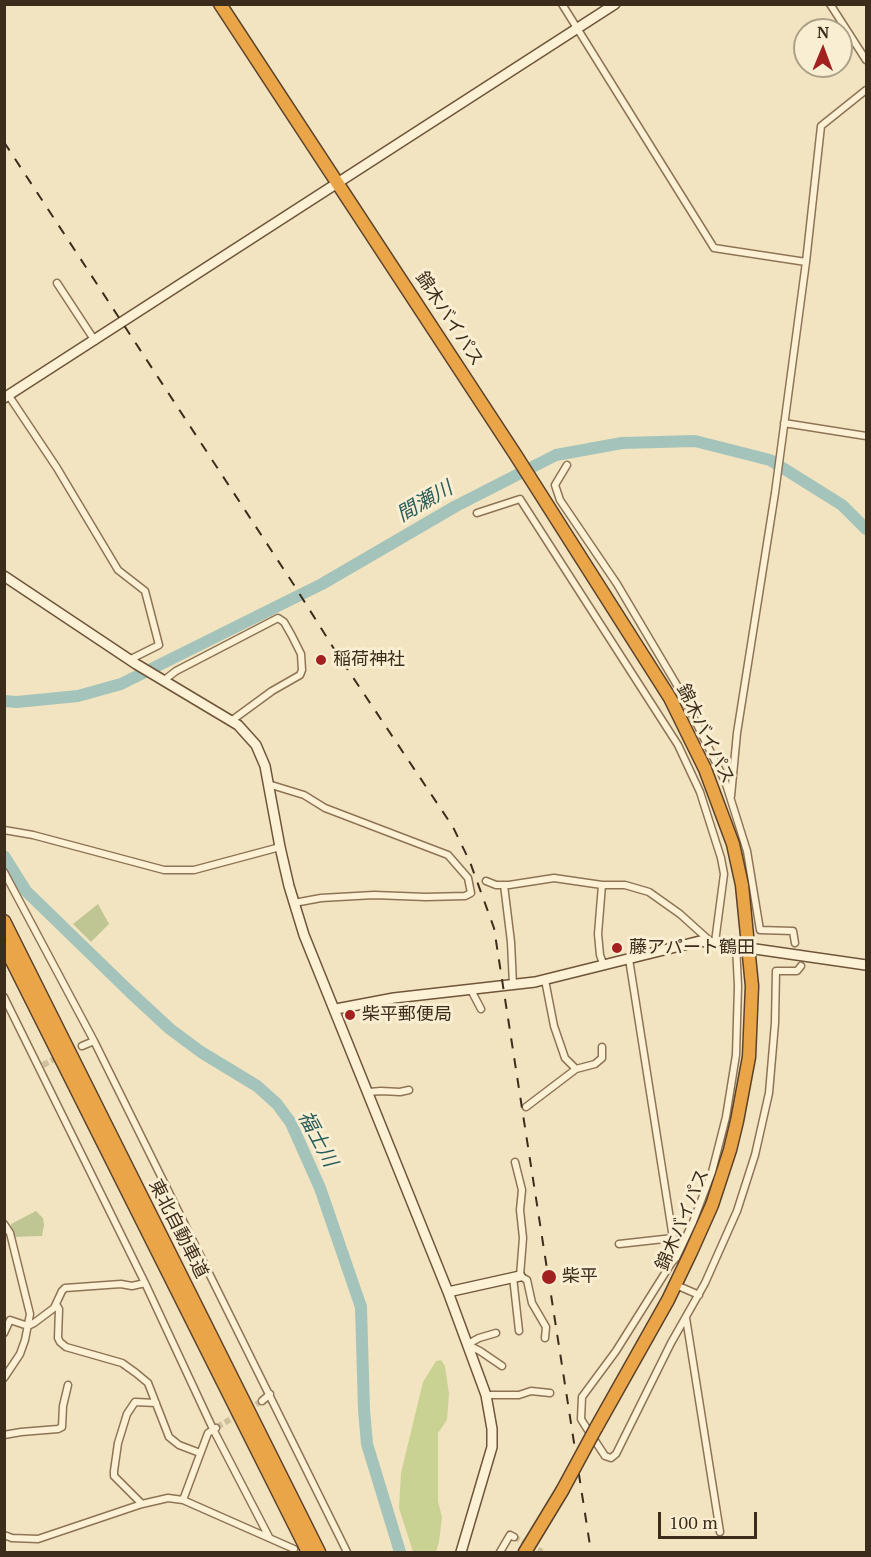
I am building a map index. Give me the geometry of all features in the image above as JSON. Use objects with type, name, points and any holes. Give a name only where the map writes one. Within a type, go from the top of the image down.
[{"type":"highway","name":"錦木バイパス","points":[[220,4],[518,458],[670,699],[687,729],[716,796],[733,844],[742,885],[742,946],[752,986],[751,1023],[744,1090],[722,1178],[712,1204],[680,1262],[676,1285],[562,1491],[525,1552]]},
{"type":"highway","name":"東北自動車道","points":[[4,921],[319,1552]]},
{"type":"highway","name":"東北自動車道","points":[[4,945],[308,1552]]},
{"type":"street","points":[[562,4],[714,248],[806,262]]},
{"type":"street","points":[[132,662],[159,645],[145,591],[118,570],[57,468],[7,397],[615,4]]},
{"type":"street","points":[[831,4],[867,60]]},
{"type":"street","points":[[731,796],[737,733],[782,439],[806,262],[821,126],[867,90]]},
{"type":"street","points":[[57,283],[95,341]]},
{"type":"street","points":[[784,423],[867,436]]},
{"type":"street","points":[[567,465],[555,485],[560,500],[617,584],[681,692],[731,796],[752,872],[760,930],[793,931],[795,943]]},
{"type":"street","points":[[477,513],[520,499],[678,745],[703,800],[724,874],[712,942]]},
{"type":"street","points":[[4,576],[132,662],[231,721],[256,745],[265,766],[280,848],[304,935],[369,1092],[486,1395],[492,1429],[492,1447],[461,1552]]},
{"type":"street","points":[[161,680],[278,618],[284,622],[301,654],[300,675],[272,691],[231,721]]},
{"type":"street","points":[[268,784],[304,795],[325,808],[448,855],[468,878],[471,893],[465,896],[426,897],[374,895],[321,898],[294,903]]},
{"type":"street","points":[[5,830],[33,835],[164,870],[194,870],[280,848]]},
{"type":"street","points":[[4,873],[94,1041],[346,1552]]},
{"type":"street","points":[[486,881],[504,885],[554,878],[602,885],[625,885],[649,892],[680,914],[712,942]]},
{"type":"street","points":[[504,885],[511,942],[513,985]]},
{"type":"street","points":[[602,885],[598,934],[600,955],[604,966]]},
{"type":"street","points":[[336,1009],[370,1001],[545,980],[700,941],[867,965]]},
{"type":"street","points":[[629,959],[673,1238],[680,1262],[582,1397],[581,1419],[605,1456],[611,1458],[616,1454],[699,1295],[737,1211],[758,1145],[769,1093],[773,1058],[776,970],[797,972],[801,966]]},
{"type":"street","points":[[545,980],[559,1043],[565,1058],[576,1069]]},
{"type":"street","points":[[471,990],[481,1009]]},
{"type":"street","points":[[4,997],[41,1066],[268,1537]]},
{"type":"street","points":[[82,1046],[94,1041]]},
{"type":"street","points":[[526,1107],[576,1069],[595,1064],[602,1058],[602,1047]]},
{"type":"street","points":[[369,1092],[409,1090]]},
{"type":"street","points":[[514,1162],[522,1191],[520,1210],[523,1238],[517,1277],[519,1331]]},
{"type":"street","points":[[4,1224],[10,1233],[30,1314],[20,1354],[4,1378]]},
{"type":"street","points":[[619,1244],[673,1238]]},
{"type":"street","points":[[448,1292],[517,1277],[527,1280],[532,1303],[546,1327],[545,1338]]},
{"type":"street","points":[[28,1326],[54,1308],[65,1288],[121,1284],[132,1286],[145,1283]]},
{"type":"street","points":[[676,1285],[699,1295]]},
{"type":"street","points":[[56,1304],[59,1309],[58,1338],[60,1342],[66,1347],[122,1363],[148,1383],[169,1437],[200,1453]]},
{"type":"street","points":[[686,1317],[720,1532]]},
{"type":"street","points":[[4,1333],[9,1320],[28,1326]]},
{"type":"street","points":[[468,1344],[479,1338],[496,1334]]},
{"type":"street","points":[[468,1344],[502,1366]]},
{"type":"street","points":[[4,1436],[62,1427],[63,1406],[68,1385]]},
{"type":"street","points":[[486,1395],[519,1395],[531,1391],[550,1393]]},
{"type":"street","points":[[262,1401],[270,1394]]},
{"type":"street","points":[[142,1504],[114,1476],[114,1471],[118,1443],[127,1414],[135,1402],[156,1403]]},
{"type":"street","points":[[183,1500],[208,1433],[215,1428]]},
{"type":"street","points":[[4,1535],[12,1538],[38,1539],[142,1504],[168,1498],[183,1500],[294,1549]]},
{"type":"street","points":[[500,1552],[510,1534],[514,1537]]},
{"type":"green space","points":[[98,904],[109,924],[91,942],[73,924]]},
{"type":"green space","points":[[36,1211],[43,1218],[42,1236],[12,1237],[11,1224]]},
{"type":"green space","points":[[441,1360],[445,1366],[449,1394],[447,1420],[438,1433],[438,1501],[442,1517],[439,1542],[436,1552],[413,1552],[399,1508],[401,1473],[423,1382],[436,1361]]},
{"type":"waterway","name":"間瀬川","points":[[4,701],[17,702],[78,696],[121,684],[322,584],[456,506],[556,455],[622,443],[695,441],[770,460],[842,505],[866,529]]},
{"type":"waterway","name":"福士川","points":[[4,856],[26,891],[130,992],[170,1029],[201,1052],[257,1086],[277,1104],[291,1123],[320,1188],[361,1307],[367,1444],[400,1552]]},
{"type":"tunnel","points":[[43,1065],[60,1056]]},
{"type":"tunnel","points":[[217,1427],[262,1401]]},
{"type":"tunnel","points":[[514,1537],[542,1552]]},
{"type":"railway","points":[[4,142],[336,652],[453,827],[470,862],[494,928],[591,1552]]},
{"type":"place","name":"稲荷神社","points":[[321,660]]},
{"type":"place","name":"藤アパート鶴田","points":[[617,948]]},
{"type":"place","name":"柴平郵便局","points":[[350,1015]]},
{"type":"place","name":"柴平","points":[[549,1277]]}]
